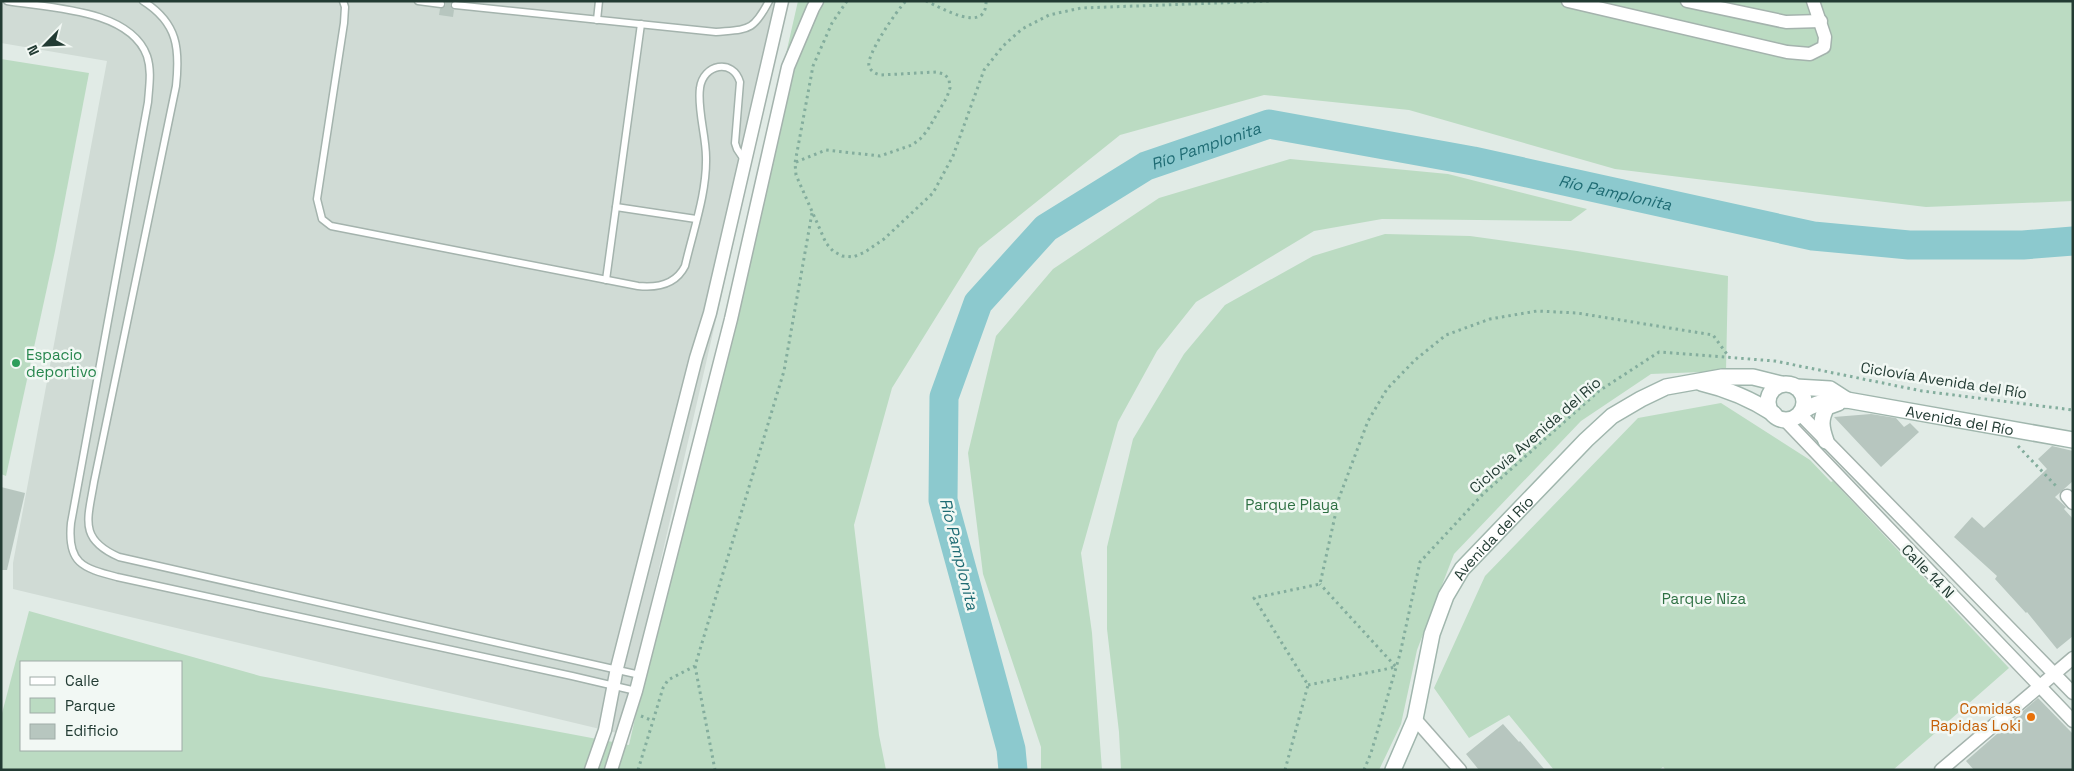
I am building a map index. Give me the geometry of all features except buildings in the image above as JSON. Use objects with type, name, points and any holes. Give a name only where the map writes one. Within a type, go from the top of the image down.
[{"type":"main road","name":"Avenida del Río","points":[[1394,770],[1415,719],[1432,634],[1446,596],[1462,569],[1586,440],[1612,416],[1654,391],[1689,382],[1738,376],[1753,377],[1781,384]]},
{"type":"main road","points":[[1689,382],[1720,388],[1754,401],[1779,417],[1795,418],[1813,405],[1834,400],[1847,400]]},
{"type":"main road","points":[[1779,417],[1769,406],[1769,400],[1773,389],[1781,384],[1791,384],[1800,391],[1804,402],[1800,414]]},
{"type":"main road","points":[[1796,387],[1830,389],[1847,400]]},
{"type":"main road","name":"Avenida del Río","points":[[1847,400],[2073,440]]},
{"type":"main road","points":[[1826,441],[1822,418],[1827,407],[1847,400]]},
{"type":"street","points":[[591,770],[605,730],[617,668],[696,358],[710,313],[782,1]]},
{"type":"street","points":[[610,770],[636,691],[731,320],[788,67],[817,1]]},
{"type":"street","points":[[1568,1],[1787,52],[1810,54],[1824,47],[1825,37],[1813,1]]},
{"type":"street","points":[[1688,1],[1786,22],[1821,21]]},
{"type":"street","points":[[710,313],[711,319],[715,324],[721,326],[731,320]]},
{"type":"street","points":[[696,358],[708,358],[718,367]]},
{"type":"street","name":"Calle 14 N","points":[[1800,414],[2073,693]]},
{"type":"street","name":"Calle 14 N","points":[[1779,417],[2073,721]]},
{"type":"street","points":[[1943,769],[2073,658]]},
{"type":"street","points":[[1415,719],[1460,770]]},
{"type":"lane","points":[[7,1],[92,14],[114,22],[132,34],[141,46],[150,66],[148,102],[71,523],[69,539],[72,549],[83,566],[93,571],[117,577],[636,691]]},
{"type":"lane","points":[[143,1],[158,12],[175,35],[178,48],[178,69],[94,482],[88,525],[93,540],[99,546],[119,557],[617,668],[640,675]]},
{"type":"lane","points":[[343,1],[345,7],[344,23],[317,199],[322,220],[336,228],[647,287],[669,282],[682,272],[685,266],[703,187],[706,158],[699,89],[704,76],[709,70],[717,66],[732,69],[740,82],[736,143],[737,149],[745,162]]},
{"type":"lane","points":[[418,1],[441,4]]},
{"type":"lane","points":[[597,20],[599,1]]},
{"type":"lane","points":[[454,5],[716,32],[738,32],[751,27],[769,1]]},
{"type":"lane","points":[[606,280],[641,24]]},
{"type":"lane","points":[[616,207],[696,219]]},
{"type":"path","points":[[847,1],[832,23],[813,66],[795,162],[796,175],[826,243],[833,251],[842,256],[853,257],[865,252],[884,239],[933,193],[946,170],[984,70],[1003,46],[1022,29],[1049,15],[1081,8],[1272,1]]},
{"type":"path","points":[[795,162],[826,150],[870,156],[888,155],[912,145],[927,131],[947,97],[950,88],[944,74],[936,72],[881,76],[874,73],[869,67],[869,59],[873,51],[899,8],[906,1]]},
{"type":"path","points":[[926,1],[970,19],[980,17],[986,11],[986,1]]},
{"type":"path","points":[[715,770],[694,666],[784,371],[812,213]]},
{"type":"path","points":[[1320,584],[1339,498],[1368,422],[1387,389],[1415,360],[1446,335],[1490,319],[1536,311],[1577,313],[1713,335],[1729,358]]},
{"type":"path","name":"Ciclovía Avenida del Río","points":[[1364,770],[1372,753],[1396,667],[1420,562],[1483,494],[1599,391],[1659,352],[1775,361],[1922,391],[2073,410]]},
{"type":"path","points":[[2000,428],[2070,499]]},
{"type":"path","points":[[1320,584],[1396,667]]},
{"type":"path","points":[[1285,770],[1308,685],[1254,598],[1320,584]]},
{"type":"path","points":[[638,770],[668,680],[694,666]]},
{"type":"path","points":[[1308,685],[1396,667]]},
{"type":"shaded area","points":[[1,1],[789,1],[621,734],[13,589],[13,563],[107,61],[1,43]]},
{"type":"green space","points":[[798,1],[2073,1],[2073,201],[1926,207],[1615,169],[1409,110],[1264,95],[1120,135],[979,248],[892,388],[854,525],[879,735],[886,770],[1,770],[1,717],[29,611],[260,676],[629,745]]},
{"type":"green space","name":"Espacio deportivo","points":[[1,59],[89,73],[55,251],[6,476],[1,474]]},
{"type":"green space","points":[[1290,159],[1448,174],[1587,209],[1571,221],[1382,219],[1314,231],[1196,302],[1157,351],[1118,422],[1081,553],[1092,633],[1102,770],[1041,770],[1041,747],[983,574],[968,453],[996,336],[1053,269],[1159,198]]},
{"type":"green space","name":"Parque Playa","points":[[1385,234],[1470,236],[1577,251],[1728,276],[1726,371],[1651,374],[1581,421],[1454,554],[1417,650],[1401,724],[1379,770],[1121,770],[1119,732],[1107,629],[1107,547],[1133,439],[1184,354],[1225,305],[1313,256]]},
{"type":"green space","name":"Parque Niza","points":[[1721,403],[1810,460],[1831,482],[1833,481],[2009,668],[1893,770],[1666,770],[1663,767],[1659,770],[1554,770],[1509,715],[1469,738],[1434,688],[1485,576],[1638,418]]},
{"type":"waterway","name":"Río Pamplonita","points":[[1013,770],[1011,749],[943,500],[944,397],[978,303],[1046,228],[1146,166],[1269,124],[1473,161],[1813,236],[1909,245],[2023,245],[2073,241]]},
{"type":"place","name":"Espacio deportivo","points":[[16,363]]},
{"type":"place","name":"Comidas Rapidas Loki","points":[[2031,717]]}]
